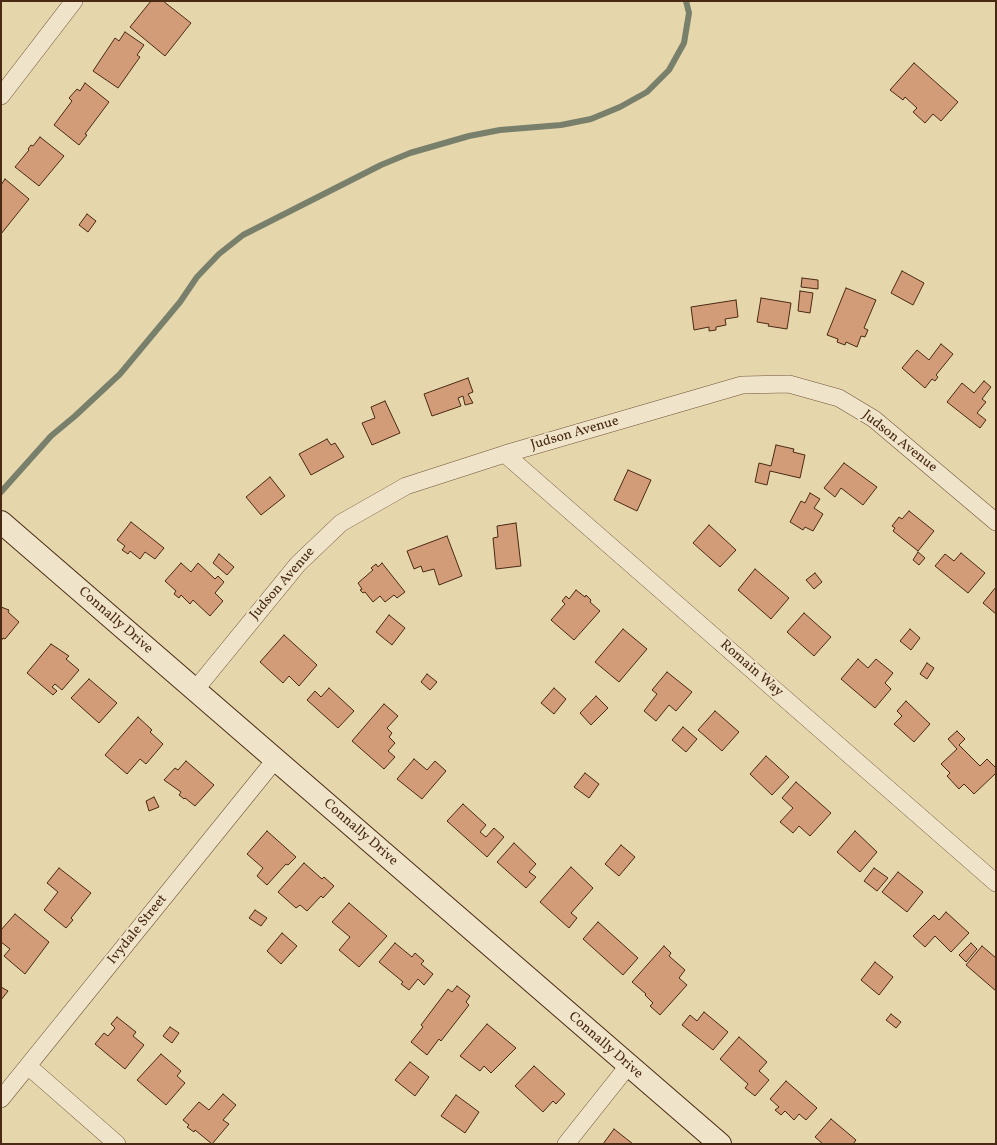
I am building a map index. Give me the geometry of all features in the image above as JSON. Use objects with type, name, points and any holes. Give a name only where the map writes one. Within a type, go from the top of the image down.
[{"type":"street","points":[[1,96],[74,1]]},
{"type":"street","name":"Judson Avenue","points":[[195,690],[298,564],[341,523],[406,486],[505,454],[742,385],[789,384],[840,398],[874,419],[996,522]]},
{"type":"street","name":"Romain Way","points":[[505,454],[996,883]]},
{"type":"street","name":"Connally Drive","points":[[1,522],[628,1066],[720,1144]]},
{"type":"street","name":"Ivydale Street","points":[[1,1099],[275,760]]},
{"type":"street","points":[[28,1066],[117,1144]]},
{"type":"street","points":[[566,1144],[628,1066]]},
{"type":"building","points":[[151,1],[163,1],[191,23],[165,56],[130,27]]},
{"type":"building","points":[[125,32],[144,45],[137,55],[140,57],[118,88],[93,71],[115,38],[119,41]]},
{"type":"building","points":[[914,63],[958,102],[941,121],[933,114],[925,123],[913,112],[917,108],[905,97],[903,100],[890,90]]},
{"type":"building","points":[[85,83],[109,102],[85,134],[87,135],[79,145],[54,125],[72,101],[69,98],[77,89],[80,91]]},
{"type":"building","points":[[40,137],[64,156],[39,186],[15,167],[29,150],[28,149],[31,145],[33,146]]},
{"type":"building","points":[[5,179],[29,199],[1,234],[1,185]]},
{"type":"building","points":[[87,214],[96,221],[88,232],[79,225]]},
{"type":"building","points":[[902,271],[924,283],[913,305],[891,293]]},
{"type":"building","points":[[802,278],[818,280],[818,289],[801,287]]},
{"type":"building","points":[[846,288],[876,300],[864,328],[868,330],[865,337],[861,336],[857,347],[846,342],[845,345],[837,342],[838,339],[827,335]]},
{"type":"building","points":[[800,291],[813,293],[810,313],[798,311]]},
{"type":"building","points":[[761,298],[791,303],[787,329],[768,326],[769,324],[757,322]]},
{"type":"building","points":[[736,300],[738,317],[725,319],[726,325],[716,327],[716,330],[709,331],[709,327],[694,330],[691,307]]},
{"type":"building","points":[[941,344],[953,354],[936,375],[938,377],[935,381],[932,379],[925,388],[902,368],[917,350],[929,360]]},
{"type":"building","points":[[468,378],[473,392],[468,394],[473,403],[465,405],[463,396],[458,398],[461,406],[432,416],[424,394]]},
{"type":"building","points":[[984,381],[991,387],[982,399],[986,402],[977,413],[986,420],[980,428],[947,402],[962,383],[974,393]]},
{"type":"building","points":[[385,401],[400,433],[372,445],[362,423],[375,418],[371,407]]},
{"type":"building","points":[[327,439],[331,445],[335,443],[344,457],[311,475],[299,454]]},
{"type":"building","points":[[776,445],[794,449],[793,452],[805,455],[800,478],[770,471],[767,485],[755,482],[759,463],[771,466]]},
{"type":"building","points":[[844,463],[877,487],[863,505],[841,488],[835,497],[824,488]]},
{"type":"building","points":[[628,470],[651,480],[637,511],[614,500]]},
{"type":"building","points":[[270,477],[285,496],[261,515],[246,497]]},
{"type":"building","points":[[810,493],[820,499],[814,508],[823,514],[813,531],[805,527],[803,530],[790,522],[801,501],[805,503]]},
{"type":"building","points":[[909,511],[934,531],[918,551],[893,531],[895,528],[892,526],[899,517],[902,519]]},
{"type":"building","points":[[131,522],[164,548],[155,559],[145,552],[140,559],[130,551],[128,554],[122,550],[125,546],[117,540]]},
{"type":"building","points":[[516,523],[521,566],[496,569],[493,538],[498,537],[497,526]]},
{"type":"building","points":[[709,525],[736,550],[720,567],[693,543]]},
{"type":"building","points":[[447,536],[462,576],[439,585],[434,569],[423,572],[421,566],[414,569],[407,551]]},
{"type":"building","points":[[918,552],[925,558],[919,565],[913,560]]},
{"type":"building","points":[[961,553],[985,573],[968,593],[935,566],[945,554],[954,561]]},
{"type":"building","points":[[219,554],[234,567],[227,575],[213,563]]},
{"type":"building","points":[[181,563],[191,572],[198,563],[215,579],[218,576],[224,582],[215,593],[223,601],[210,616],[193,600],[190,604],[181,595],[179,598],[174,594],[176,591],[165,581]]},
{"type":"building","points":[[382,563],[405,592],[397,598],[394,595],[385,602],[380,596],[373,602],[365,592],[363,593],[360,590],[362,589],[358,583],[373,570],[371,568],[376,564],[378,567]]},
{"type":"building","points":[[755,569],[789,598],[771,619],[738,590]]},
{"type":"building","points":[[815,573],[822,582],[814,589],[806,580]]},
{"type":"building","points":[[996,587],[996,614],[983,603]]},
{"type":"building","points":[[576,590],[585,597],[586,595],[591,600],[590,602],[600,611],[574,640],[551,620],[565,604],[562,601],[566,596],[569,599]]},
{"type":"building","points":[[1,607],[9,610],[8,612],[19,622],[5,639],[3,638],[1,641]]},
{"type":"building","points":[[804,613],[831,637],[814,656],[787,632]]},
{"type":"building","points":[[389,615],[405,628],[392,645],[376,632]]},
{"type":"building","points":[[623,629],[647,649],[619,682],[595,662]]},
{"type":"building","points":[[910,629],[920,638],[911,650],[900,641]]},
{"type":"building","points":[[284,635],[317,665],[299,686],[289,676],[283,683],[260,662]]},
{"type":"building","points":[[51,644],[69,656],[66,659],[79,670],[62,690],[55,684],[52,687],[57,691],[53,695],[27,673]]},
{"type":"building","points":[[858,659],[868,668],[876,659],[893,673],[885,683],[891,689],[875,708],[841,679]]},
{"type":"building","points":[[927,663],[934,668],[927,679],[920,674]]},
{"type":"building","points":[[667,672],[692,692],[676,711],[669,705],[656,721],[644,711],[657,694],[652,690]]},
{"type":"building","points":[[427,674],[437,682],[430,690],[421,682]]},
{"type":"building","points":[[89,679],[117,703],[99,723],[71,698]]},
{"type":"building","points":[[329,688],[354,711],[338,728],[307,700],[315,691],[321,697]]},
{"type":"building","points":[[554,688],[566,699],[554,714],[541,703]]},
{"type":"building","points":[[596,696],[608,708],[591,725],[580,713]]},
{"type":"building","points":[[906,701],[930,724],[914,742],[894,724],[902,716],[897,711]]},
{"type":"building","points":[[384,704],[398,716],[387,728],[392,733],[389,737],[395,743],[388,751],[395,757],[384,769],[352,741]]},
{"type":"building","points":[[715,711],[739,732],[722,751],[698,730]]},
{"type":"building","points":[[138,717],[152,730],[150,732],[163,744],[146,764],[140,759],[127,774],[105,755]]},
{"type":"building","points":[[683,727],[697,739],[686,752],[672,740]]},
{"type":"building","points":[[957,731],[965,739],[959,745],[980,766],[987,759],[996,768],[996,773],[974,794],[964,784],[959,789],[947,776],[950,773],[941,764],[957,749],[948,739]]},
{"type":"building","points":[[766,756],[789,777],[772,795],[750,774]]},
{"type":"building","points":[[414,759],[427,770],[435,761],[446,771],[422,799],[397,779]]},
{"type":"building","points":[[186,761],[214,785],[195,806],[179,795],[181,792],[164,780],[175,768],[178,770]]},
{"type":"building","points":[[585,773],[599,784],[589,798],[574,787]]},
{"type":"building","points":[[796,782],[831,813],[810,836],[799,826],[793,833],[780,822],[793,808],[782,798]]},
{"type":"building","points":[[154,797],[159,807],[149,811],[146,801]]},
{"type":"building","points":[[463,804],[486,825],[480,832],[486,837],[494,828],[504,837],[487,857],[447,821]]},
{"type":"building","points":[[267,831],[296,857],[288,865],[286,864],[267,885],[257,876],[263,868],[247,854]]},
{"type":"building","points":[[855,831],[877,852],[860,872],[837,852]]},
{"type":"building","points":[[514,843],[536,864],[529,872],[536,877],[526,888],[497,862]]},
{"type":"building","points":[[621,845],[635,857],[619,876],[605,864]]},
{"type":"building","points":[[304,863],[322,879],[324,877],[334,886],[323,898],[321,896],[307,911],[300,905],[296,908],[278,892]]},
{"type":"building","points":[[571,867],[593,888],[571,913],[577,918],[569,928],[540,902]]},
{"type":"building","points":[[59,868],[91,893],[71,918],[73,920],[66,928],[44,910],[58,892],[47,883]]},
{"type":"building","points":[[874,868],[888,878],[877,891],[864,881]]},
{"type":"building","points":[[898,872],[923,892],[907,912],[882,892]]},
{"type":"building","points":[[349,903],[387,936],[359,967],[339,950],[350,937],[332,922]]},
{"type":"building","points":[[255,910],[267,918],[261,926],[249,918]]},
{"type":"building","points":[[946,912],[969,933],[951,952],[935,936],[925,947],[913,936],[934,915],[939,920]]},
{"type":"building","points":[[15,914],[49,942],[25,974],[4,956],[10,949],[1,942],[1,930]]},
{"type":"building","points":[[598,922],[638,958],[623,975],[583,939]]},
{"type":"building","points":[[282,933],[297,946],[281,964],[267,951]]},
{"type":"building","points":[[395,943],[412,957],[415,953],[424,961],[421,964],[433,974],[424,985],[418,979],[409,990],[401,984],[403,982],[379,962]]},
{"type":"building","points":[[971,943],[977,949],[966,962],[959,955]]},
{"type":"building","points":[[664,946],[671,953],[669,956],[685,970],[679,978],[687,985],[660,1015],[650,1006],[653,1003],[645,995],[646,994],[632,982]]},
{"type":"building","points":[[982,946],[996,958],[996,991],[966,965]]},
{"type":"building","points":[[875,962],[893,977],[879,995],[861,980]]},
{"type":"building","points":[[457,986],[470,996],[466,1002],[469,1005],[441,1041],[439,1039],[427,1055],[411,1042],[423,1027],[421,1025],[448,989],[452,992]]},
{"type":"building","points":[[1,987],[8,991],[1,1000]]},
{"type":"building","points":[[704,1012],[728,1032],[713,1050],[682,1025],[690,1015],[697,1021]]},
{"type":"building","points":[[891,1014],[901,1022],[896,1028],[886,1020]]},
{"type":"building","points":[[117,1017],[136,1032],[133,1036],[144,1045],[125,1069],[95,1044],[104,1033],[108,1036],[115,1028],[111,1024]]},
{"type":"building","points":[[487,1024],[516,1048],[491,1073],[484,1066],[480,1071],[460,1056]]},
{"type":"building","points":[[170,1027],[179,1033],[172,1043],[163,1036]]},
{"type":"building","points":[[739,1037],[767,1062],[759,1071],[769,1080],[755,1096],[745,1088],[748,1084],[720,1059]]},
{"type":"building","points":[[161,1054],[181,1071],[177,1076],[185,1083],[166,1105],[137,1080]]},
{"type":"building","points":[[410,1062],[429,1077],[415,1096],[395,1080]]},
{"type":"building","points":[[534,1066],[565,1094],[556,1104],[553,1101],[543,1112],[515,1086]]},
{"type":"building","points":[[786,1081],[817,1108],[806,1120],[799,1114],[794,1120],[785,1111],[781,1115],[775,1110],[779,1107],[770,1099]]},
{"type":"building","points":[[223,1094],[236,1105],[223,1120],[229,1124],[212,1144],[195,1130],[194,1132],[187,1127],[189,1125],[183,1120],[199,1102],[209,1110]]},
{"type":"building","points":[[456,1095],[479,1112],[465,1133],[441,1116]]},
{"type":"building","points":[[831,1119],[856,1140],[853,1144],[823,1144],[815,1137]]},
{"type":"building","points":[[614,1129],[633,1144],[603,1144]]},
{"type":"waterway","points":[[1,492],[51,436],[120,374],[180,302],[197,277],[219,254],[243,235],[381,165],[410,153],[469,136],[500,130],[561,125],[591,119],[620,107],[647,92],[669,70],[684,43],[689,13],[686,1]]}]
